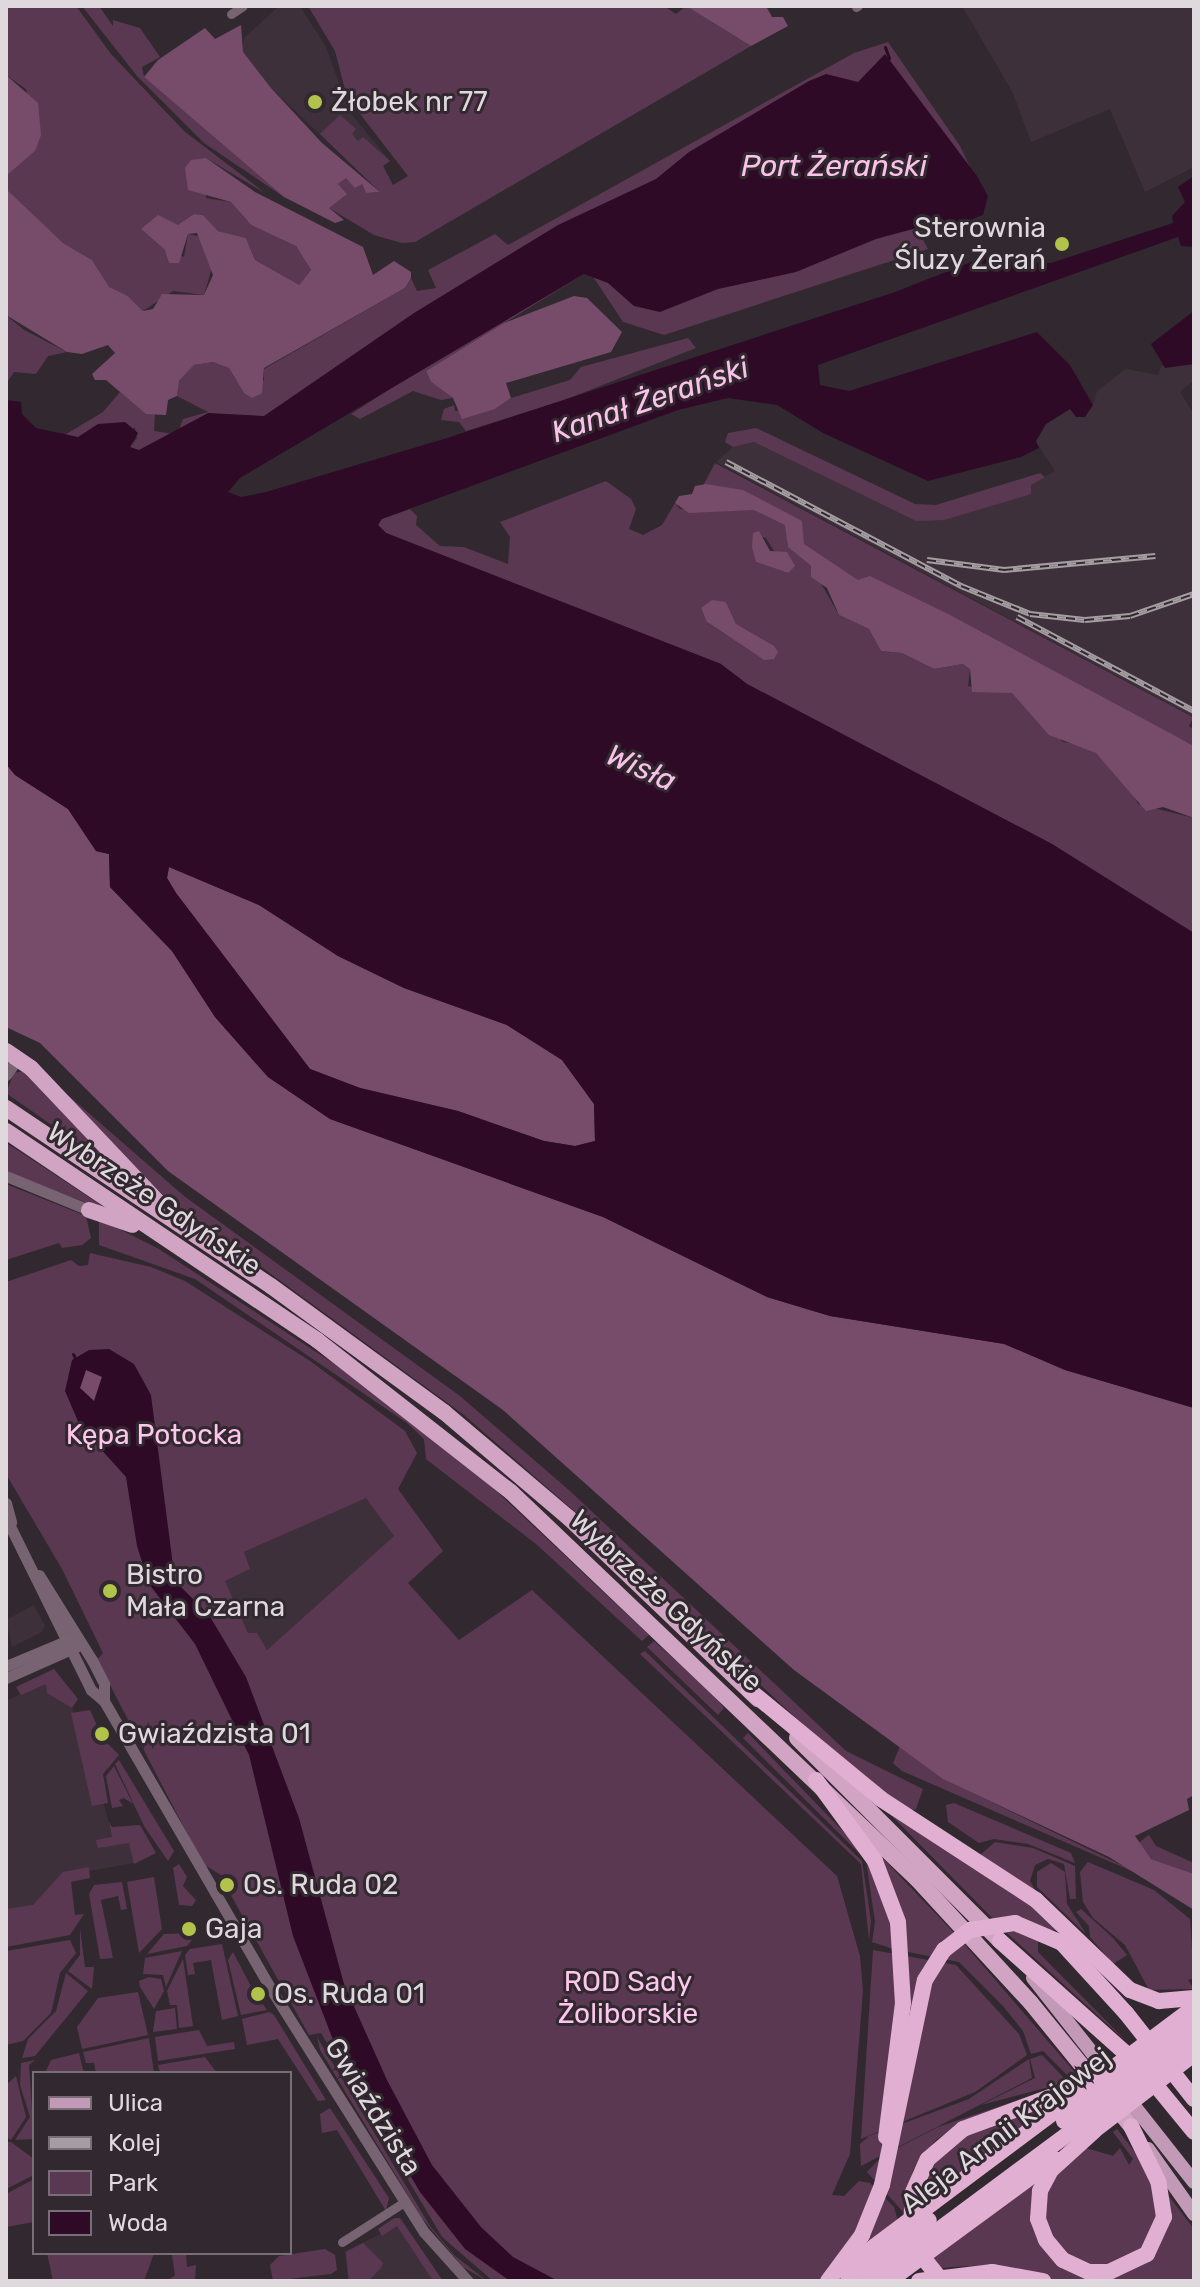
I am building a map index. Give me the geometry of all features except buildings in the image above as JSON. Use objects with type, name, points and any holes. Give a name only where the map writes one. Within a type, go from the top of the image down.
[{"type":"highway","points":[[12,1054],[180,1225]]},
{"type":"highway","name":"Wybrzeże Gdyńskie","points":[[8,1110],[366,1352],[478,1439],[749,1690],[1000,1941]]},
{"type":"highway","name":"Wybrzeże Gdyńskie","points":[[6,1131],[328,1348],[473,1460],[816,1780],[999,1968],[1131,2126]]},
{"type":"highway","points":[[89,1210],[168,1240]]},
{"type":"highway","points":[[749,1690],[874,1794],[1036,1900],[1130,1990],[1159,2001],[1194,1998]]},
{"type":"highway","points":[[816,1780],[881,1872],[902,1945],[903,2003],[882,2185]]},
{"type":"highway","points":[[829,2281],[862,2235],[882,2185],[895,2141],[922,1989],[950,1943],[987,1924],[1025,1925],[1062,1943],[1099,1981],[1194,2099]]},
{"type":"highway","points":[[1000,1941],[1140,2066],[1194,2132]]},
{"type":"highway","points":[[829,2281],[890,2262],[1078,2111],[1110,2071],[1194,2007]]},
{"type":"highway","name":"Aleja Armii Krajowej","points":[[1078,2111],[1194,2024]]},
{"type":"highway","name":"Aleja Armii Krajowej","points":[[1078,2111],[1194,2040]]},
{"type":"highway","points":[[870,2281],[934,2225],[1078,2111],[1194,2054]]},
{"type":"highway","points":[[1078,2111],[1059,2161],[1043,2184],[1040,2226],[1053,2251],[1068,2263],[1109,2272],[1147,2254],[1162,2226],[1164,2201],[1131,2126]]},
{"type":"highway","points":[[998,2281],[944,2278],[921,2255],[911,2224],[913,2192],[928,2159],[972,2125],[1078,2111]]},
{"type":"highway","name":"Aleja Armii Krajowej","points":[[848,2281],[890,2262]]},
{"type":"highway","points":[[919,2281],[992,2272],[1043,2281]]},
{"type":"main road","name":"Wybrzeże Gdyńskie","points":[[1000,1941],[1115,2076],[1194,2182]]},
{"type":"main road","name":"Wybrzeże Gdyńskie","points":[[1131,2126],[1194,2214]]},
{"type":"street","points":[[231,14],[243,6]]},
{"type":"street","points":[[6,1075],[12,1054]]},
{"type":"street","points":[[6,1176],[89,1210]]},
{"type":"street","name":"Gwiaździsta","points":[[6,1503],[8,1522],[104,1684],[104,1701]]},
{"type":"street","name":"Gwiaździsta","points":[[36,1572],[91,1690],[104,1701],[185,1845],[404,2202],[447,2262],[468,2281]]},
{"type":"street","points":[[6,1678],[80,1640]]},
{"type":"street","points":[[6,1666],[68,1646]]},
{"type":"street","points":[[342,2242],[404,2202]]},
{"type":"shaded area","name":"Żłobek nr 77","points":[[279,6],[300,6],[326,47],[349,111],[390,161],[383,166],[393,185],[381,192],[271,88],[242,52],[244,38]]},
{"type":"shaded area","points":[[686,6],[766,6],[772,17],[783,17],[788,26],[751,46]]},
{"type":"shaded area","points":[[962,6],[1194,6],[1194,167],[1145,192],[1110,109],[1031,142],[1013,93]]},
{"type":"shaded area","points":[[241,25],[243,52],[271,88],[322,143],[380,192],[366,193],[362,184],[355,188],[346,178],[338,184],[347,194],[329,208],[344,220],[335,223],[284,197],[144,77],[158,60],[205,28],[215,39]]},
{"type":"shaded area","points":[[6,75],[38,103],[41,135],[35,151],[6,176]]},
{"type":"shaded area","points":[[206,158],[255,192],[363,247],[373,275],[394,261],[411,272],[411,278],[405,288],[264,368],[262,393],[252,398],[244,393],[229,368],[213,362],[194,365],[179,381],[177,396],[168,400],[166,415],[146,414],[106,380],[95,380],[92,374],[115,353],[108,345],[82,354],[67,352],[6,315],[6,189],[63,243],[92,260],[109,287],[128,296],[143,311],[153,309],[162,294],[204,295],[213,275],[197,233],[188,234],[179,263],[169,263],[165,250],[141,229],[158,215],[178,225],[194,214],[203,215],[218,231],[246,238],[255,260],[299,285],[311,270],[296,246],[251,225],[231,202],[188,190],[185,168],[191,160]]},
{"type":"shaded area","points":[[574,296],[587,298],[622,332],[611,352],[506,383],[511,398],[495,409],[462,419],[453,398],[431,382],[426,371],[504,323]]},
{"type":"shaded area","points":[[1194,364],[1192,382],[1180,392],[1194,414],[1194,717],[716,462],[733,447],[754,442],[916,521],[1030,494],[1031,484],[1055,471],[1036,442],[1046,424],[1070,409],[1076,417],[1093,405],[1097,391],[1126,369],[1158,375],[1161,366]]},
{"type":"shaded area","points":[[706,484],[743,490],[802,521],[804,544],[858,580],[870,576],[950,615],[1194,746],[1194,818],[1163,807],[1146,811],[1096,753],[1049,735],[1012,693],[972,692],[970,669],[963,664],[934,669],[902,653],[881,651],[869,629],[839,615],[827,588],[811,577],[811,566],[788,547],[785,525],[754,510],[689,513],[675,503],[679,496],[692,494],[695,486]]},
{"type":"shaded area","points":[[759,531],[770,551],[787,552],[795,566],[788,573],[756,562],[752,547],[753,533]]},
{"type":"shaded area","points":[[712,600],[726,602],[736,624],[774,646],[778,652],[774,659],[764,660],[707,622],[701,608]]},
{"type":"shaded area","points":[[6,764],[15,775],[68,809],[96,851],[109,854],[110,887],[172,951],[215,1017],[268,1077],[330,1119],[603,1217],[767,1297],[830,1316],[1005,1344],[1065,1370],[1194,1408],[1194,1795],[1187,1799],[1189,1810],[1135,1836],[1151,1859],[1194,1874],[1194,1910],[1109,1857],[943,1779],[794,1670],[503,1410],[168,1171],[40,1043],[6,1027]]},
{"type":"shaded area","points":[[169,867],[259,905],[338,956],[404,988],[507,1025],[562,1060],[594,1104],[595,1141],[575,1146],[544,1141],[458,1111],[360,1088],[310,1069],[176,893],[167,878]]},
{"type":"shaded area","points":[[86,1370],[102,1376],[94,1401],[80,1388]]},
{"type":"shaded area","points":[[366,1497],[394,1536],[267,1650],[248,1633],[224,1581],[250,1569],[243,1553]]},
{"type":"shaded area","points":[[34,1605],[45,1626],[42,1632],[12,1647],[6,1620]]},
{"type":"shaded area","points":[[56,1677],[88,1738],[114,1845],[129,1842],[134,1863],[62,1876],[28,1941],[6,1945],[6,1701]]},
{"type":"shaded area","points":[[397,2226],[433,2281],[348,2281],[345,2251]]},
{"type":"green space","points":[[6,6],[76,6],[111,54],[184,131],[265,193],[206,158],[206,198],[231,202],[251,225],[296,246],[311,270],[298,286],[255,260],[246,238],[218,231],[203,215],[194,214],[178,226],[141,229],[165,250],[184,257],[188,234],[202,237],[213,264],[204,295],[173,291],[143,311],[128,296],[108,287],[92,260],[63,243],[13,198],[6,189],[6,175],[35,151],[26,89],[6,75]]},
{"type":"green space","points":[[82,6],[99,6],[113,26],[113,20],[140,28],[160,57],[142,67],[144,77],[284,197],[204,143],[137,76]]},
{"type":"green space","points":[[308,6],[664,6],[676,14],[686,6],[751,46],[415,242],[402,243],[374,235],[329,208],[346,193],[338,184],[347,177],[362,184],[366,193],[380,192],[320,134],[340,115],[356,129],[352,134],[358,141],[363,137],[390,161],[383,166],[393,185],[408,176],[347,97],[335,51]]},
{"type":"green space","points":[[888,42],[960,146],[988,205],[972,177],[711,212],[289,412],[179,430],[183,419],[208,412],[177,396],[179,381],[194,365],[213,362],[229,368],[244,393],[264,380],[264,369],[405,288],[411,278],[417,291],[436,288],[428,270],[495,234],[508,245],[854,53]]},
{"type":"green space","points":[[983,215],[922,238],[928,249],[664,335],[623,322],[592,275],[584,274],[426,371],[431,382],[453,398],[441,400],[413,391],[360,419],[351,414],[571,272],[672,269]]},
{"type":"green space","points":[[6,315],[24,330],[67,352],[48,356],[36,374],[14,372],[6,384]]},
{"type":"green space","points":[[688,338],[696,348],[562,401],[466,431],[459,422],[441,420],[444,409],[454,405],[455,411],[495,409],[511,398],[570,380],[581,367]]},
{"type":"green space","points":[[120,392],[146,413],[155,414],[154,431],[173,434],[135,454],[127,451],[137,438],[135,428],[84,440],[63,436],[103,412]]},
{"type":"green space","points":[[756,428],[915,504],[936,505],[1040,473],[1045,477],[1031,485],[1031,494],[944,520],[916,521],[754,442],[733,447],[725,442],[728,433]]},
{"type":"green space","points":[[715,463],[1194,717],[1177,748],[699,494]]},
{"type":"green space","points":[[606,481],[631,499],[636,509],[629,529],[643,535],[662,525],[675,503],[680,509],[754,510],[785,525],[788,547],[811,566],[839,615],[869,629],[881,651],[902,653],[934,669],[963,664],[970,669],[968,686],[1012,693],[1063,742],[1084,745],[1096,753],[1129,786],[1138,804],[1194,818],[1194,933],[1052,844],[747,684],[721,664],[386,533],[378,525],[381,519],[410,509],[417,516],[416,525],[440,546],[464,547],[508,564],[510,537],[500,522]],"holes":[[[753,534],[766,538],[788,573],[756,562]],[[726,602],[736,624],[764,660],[708,623],[701,608]]]},
{"type":"green space","points":[[802,521],[1194,729],[1194,746],[871,576],[859,581],[804,544]]},
{"type":"green space","points":[[24,1071],[123,1175],[6,1093],[14,1073]]},
{"type":"green space","points":[[61,1089],[184,1196],[460,1396],[570,1491],[846,1751],[923,1789],[916,1809],[909,1811],[827,1747],[581,1517],[464,1415],[163,1195]]},
{"type":"green space","points":[[6,1143],[22,1153],[113,1213],[6,1172]]},
{"type":"green space","points":[[6,1184],[86,1216],[91,1238],[82,1245],[62,1248],[59,1243],[6,1260]]},
{"type":"green space","points":[[99,1219],[159,1249],[342,1369],[492,1487],[649,1635],[642,1641],[536,1544],[426,1459],[424,1439],[407,1423],[195,1279],[99,1245]]},
{"type":"green space","name":"ROD Sady Żoliborskie","points":[[90,1253],[151,1267],[185,1281],[310,1361],[405,1431],[417,1453],[398,1489],[443,1551],[408,1583],[459,1640],[532,1590],[837,1876],[860,1956],[863,1991],[850,2154],[832,2195],[844,2196],[859,2181],[870,2183],[894,2207],[898,2221],[876,2281],[493,2281],[442,2237],[321,2033],[309,2035],[228,1890],[237,1885],[203,1864],[97,1660],[103,1653],[62,1569],[6,1474],[6,1282],[71,1260],[79,1266],[88,1265]],"holes":[[[366,1498],[394,1536],[267,1650],[257,1633],[248,1633],[225,1581],[250,1569],[244,1552]]]},
{"type":"green space","points":[[654,1641],[712,1693],[724,1708],[718,1715],[647,1647]]},
{"type":"green space","points":[[645,1651],[862,1861],[871,1921],[869,1940],[861,1864],[640,1654]]},
{"type":"green space","points":[[54,1669],[78,1699],[72,1708],[47,1693],[46,1684],[21,1695],[16,1687]]},
{"type":"green space","points":[[90,1710],[103,1739],[119,1755],[103,1774],[108,1803],[92,1806],[71,1713]]},
{"type":"green space","points":[[748,1733],[862,1851],[888,1902],[896,1950],[872,1942],[875,1922],[866,1860],[743,1738]]},
{"type":"green space","points":[[900,1746],[944,1779],[1150,1879],[902,1771],[893,1763]]},
{"type":"green space","points":[[119,1760],[174,1851],[168,1861],[144,1826],[115,1764]]},
{"type":"green space","points":[[114,1766],[133,1804],[124,1798],[119,1800],[123,1806],[112,1808],[106,1776]]},
{"type":"green space","points":[[954,1803],[1071,1853],[1075,1863],[1028,1844],[994,1839],[979,1843],[948,1822],[946,1805]]},
{"type":"green space","points":[[883,1807],[1034,1903],[1058,1930],[1047,1930],[1038,1939],[1038,1952],[1126,2041],[1008,1934]]},
{"type":"green space","points":[[109,1822],[112,1827],[140,1825],[156,1853],[134,1864],[129,1843],[98,1848],[96,1840],[112,1837]]},
{"type":"green space","points":[[1149,1835],[1156,1846],[1194,1863],[1194,1874],[1151,1859],[1137,1844]]},
{"type":"green space","points":[[995,1842],[1033,1848],[1075,1866],[1076,1899],[1070,1899],[1064,1864],[1048,1859],[1035,1865],[1030,1881],[1039,1897],[980,1855]]},
{"type":"green space","points":[[874,1849],[960,1939],[1078,2076],[1072,2080],[1043,2051],[1031,2054],[1023,2031],[959,1962],[908,1952],[906,1931]]},
{"type":"green space","points":[[1088,1862],[1154,1890],[1190,1919],[1194,1978],[1188,1980],[1194,1989],[1149,1990],[1125,1945],[1093,1918],[1083,1902],[1080,1872]]},
{"type":"green space","points":[[1051,1863],[1065,1872],[1067,1904],[1086,1934],[1037,1887],[1037,1872]]},
{"type":"green space","points":[[179,1864],[187,1877],[183,1886],[196,1900],[192,1906],[179,1905],[173,1868]]},
{"type":"green space","points":[[89,1867],[90,1878],[71,1882],[75,1915],[84,1914],[70,1935],[6,1947],[6,1909],[33,1905],[63,1872]]},
{"type":"green space","points":[[154,1877],[162,1929],[139,1953],[127,1882]]},
{"type":"green space","points":[[122,1882],[127,1909],[121,1910],[118,1896],[101,1900],[113,1958],[100,1959],[89,1894],[94,1885]]},
{"type":"green space","points":[[1081,1909],[1127,1955],[1113,1964],[1090,1937],[1089,1926],[1076,1912]]},
{"type":"green space","points":[[80,1928],[85,1967],[94,1967],[92,1989],[68,1971],[80,1955]]},
{"type":"green space","points":[[164,1934],[196,1935],[187,1946],[147,1954]]},
{"type":"green space","points":[[70,1940],[76,1953],[60,1973],[51,2013],[23,2041],[6,2045],[6,1951]]},
{"type":"green space","points":[[222,1944],[238,2016],[222,2020],[211,1960],[193,1963],[195,1974],[188,1975],[185,1955],[190,1949]]},
{"type":"green space","points":[[873,1950],[956,1965],[1019,2034],[1027,2055],[975,2092],[861,2139]]},
{"type":"green space","points":[[182,1951],[166,1987],[163,1975],[143,1974],[145,1958]]},
{"type":"green space","points":[[233,1952],[267,2010],[241,2015],[228,1960]]},
{"type":"green space","points":[[183,1959],[193,2026],[179,2028],[177,2005],[170,2005],[167,1991]]},
{"type":"green space","points":[[66,1973],[88,1991],[35,2056],[22,2058],[28,2039],[56,2011]]},
{"type":"green space","points":[[149,1977],[161,1979],[164,1991],[154,2009],[139,1981]]},
{"type":"green space","points":[[138,1992],[148,2035],[82,2049],[77,2027],[98,1998]]},
{"type":"green space","points":[[175,2008],[177,2029],[153,2032],[156,2011]]},
{"type":"green space","points":[[269,2012],[274,2015],[326,2100],[318,2101],[278,2039],[247,2045],[242,2019]]},
{"type":"green space","points":[[199,2030],[207,2046],[234,2042],[235,2049],[158,2061],[155,2037]]},
{"type":"green space","points":[[317,2037],[430,2226],[454,2255],[487,2281],[463,2267],[421,2217],[320,2050]]},
{"type":"green space","points":[[149,2038],[154,2071],[96,2071],[94,2063],[86,2063],[83,2052]]},
{"type":"green space","points":[[79,2053],[83,2070],[86,2071],[46,2071],[51,2060]]},
{"type":"green space","points":[[1042,2055],[1068,2082],[981,2105],[1035,2078],[1030,2059]]},
{"type":"green space","points":[[205,2057],[216,2071],[160,2071],[158,2065]]},
{"type":"green space","points":[[1029,2059],[1032,2078],[861,2166],[860,2144],[869,2136],[969,2099]]},
{"type":"green space","points":[[35,2060],[29,2065],[32,2139],[15,2140],[30,2117],[20,2085],[21,2063]]},
{"type":"green space","points":[[16,2076],[26,2117],[11,2140],[6,2137],[6,2085]]},
{"type":"green space","points":[[1036,2094],[961,2123],[936,2140],[913,2170],[904,2213],[867,2172],[882,2156],[938,2127]]},
{"type":"green space","points":[[1056,2105],[917,2206],[926,2173],[942,2152],[971,2132]]},
{"type":"green space","points":[[330,2108],[389,2198],[386,2211],[337,2130],[322,2133],[320,2114]]},
{"type":"green space","points":[[1117,2129],[1194,2229],[1194,2281],[1062,2281],[985,2265],[939,2268],[931,2257],[1036,2179],[1051,2179],[1086,2148],[1113,2156],[1120,2148],[1129,2165],[1133,2159],[1113,2132]]},
{"type":"green space","points":[[6,2142],[11,2142],[32,2158],[32,2176],[6,2189]]},
{"type":"green space","points":[[32,2180],[32,2222],[6,2227],[6,2194]]},
{"type":"green space","points":[[394,2218],[400,2218],[443,2281],[433,2281],[397,2226],[382,2236],[378,2229]]},
{"type":"green space","points":[[363,2243],[383,2263],[368,2281],[349,2281],[346,2252]]},
{"type":"green space","points":[[325,2249],[335,2255],[337,2270],[331,2274],[273,2281],[270,2265],[279,2256]]},
{"type":"green space","points":[[47,2255],[153,2255],[144,2281],[53,2281]]},
{"type":"green space","points":[[172,2255],[186,2255],[187,2267],[196,2265],[195,2281],[164,2281],[175,2276]]},
{"type":"water","points":[[885,54],[977,176],[988,196],[983,215],[947,229],[928,225],[876,239],[796,272],[718,289],[660,312],[634,306],[608,283],[584,274],[240,478],[228,492],[241,497],[266,492],[447,438],[895,292],[984,257],[989,262],[1051,263],[1173,223],[1172,216],[1185,202],[1178,187],[1194,176],[1194,247],[1181,246],[1178,237],[818,365],[820,385],[849,391],[1037,332],[1070,365],[1093,405],[1085,417],[1076,417],[1070,409],[1046,424],[1036,441],[1039,448],[1021,457],[928,481],[823,433],[777,405],[728,398],[678,410],[382,519],[378,525],[386,533],[721,664],[747,684],[1052,844],[1194,933],[1194,1408],[1065,1370],[1004,1344],[830,1316],[767,1297],[603,1217],[330,1119],[268,1077],[215,1017],[172,951],[110,887],[109,854],[96,851],[68,809],[15,775],[6,764],[6,400],[21,402],[22,414],[36,428],[78,437],[98,424],[125,422],[138,433],[130,447],[139,450],[208,413],[264,416],[414,313],[558,225],[656,179],[689,152],[809,81],[826,74],[858,82]],"holes":[[[169,867],[259,905],[338,956],[404,988],[507,1025],[562,1060],[594,1104],[595,1141],[575,1146],[544,1141],[458,1111],[360,1088],[310,1069],[176,893],[167,878]]]},
{"type":"water","points":[[1194,311],[1194,364],[1165,368],[1151,344]]},
{"type":"water","points":[[109,1349],[134,1364],[151,1395],[175,1581],[209,1615],[246,1677],[299,1818],[344,1984],[387,2080],[432,2165],[481,2227],[513,2257],[558,2281],[510,2281],[465,2249],[420,2192],[340,2058],[293,1936],[249,1755],[195,1644],[149,1584],[137,1546],[126,1477],[80,1426],[65,1391],[72,1360],[89,1350]],"holes":[[[86,1370],[102,1377],[94,1401],[80,1388]]]},
{"type":"waterway","points":[[885,47],[889,58]]},
{"type":"waterway","points":[[73,1354],[75,1358]]},
{"type":"railway","points":[[726,462],[961,586],[1030,614],[1085,620],[1130,616],[1194,594]]},
{"type":"railway","points":[[927,560],[1004,570],[1155,556]]},
{"type":"railway","points":[[1017,617],[1194,711]]},
{"type":"place","name":"Żłobek nr 77","points":[[315,102]]},
{"type":"place","name":"Sterownia Śluzy Żerań","points":[[1062,244]]},
{"type":"place","name":"Bistro Mała Czarna","points":[[110,1591]]},
{"type":"place","name":"Gwiaździsta 01","points":[[102,1734]]},
{"type":"place","name":"Os. Ruda 02","points":[[227,1885]]},
{"type":"place","name":"Gaja","points":[[189,1929]]},
{"type":"place","name":"Os. Ruda 01","points":[[258,1994]]},
{"type":"water label","name":"Port Żerański","points":[[834,166]]},
{"type":"water label","name":"Kanał Żerański","points":[[650,400]]},
{"type":"water label","name":"Wisła","points":[[641,768]]},
{"type":"park label","name":"Kępa Potocka","points":[[154,1435]]}]
